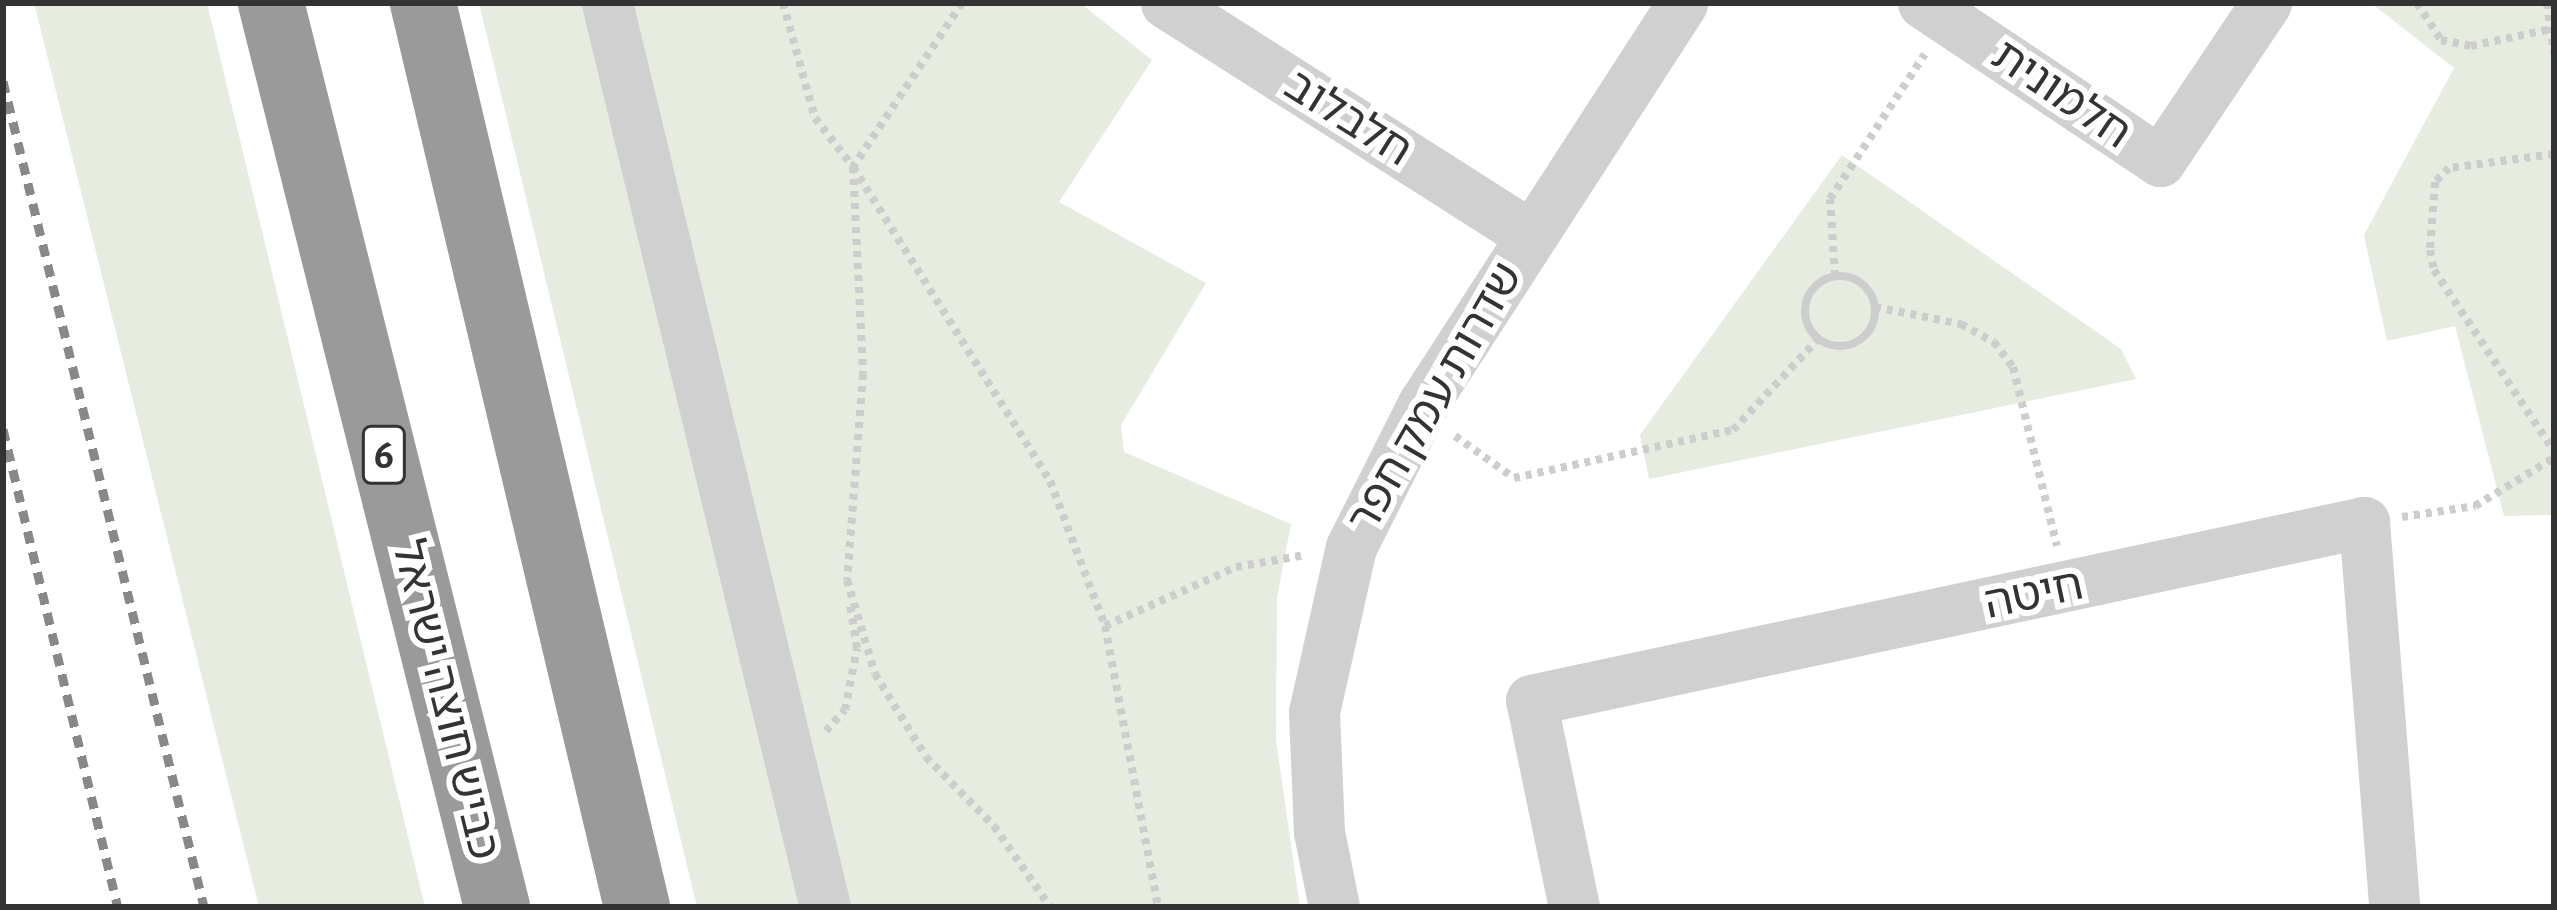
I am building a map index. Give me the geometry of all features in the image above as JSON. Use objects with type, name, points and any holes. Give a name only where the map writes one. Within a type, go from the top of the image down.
[{"type":"highway","name":"כביש חוצה ישראל","points":[[271,3],[496,907]]},
{"type":"highway","points":[[423,3],[638,907]]},
{"type":"street","points":[[607,3],[825,907]]},
{"type":"street","name":"חלבלוב","points":[[1166,3],[1530,235]]},
{"type":"street","name":"שדרות עמק חפר","points":[[1334,907],[1319,832],[1314,712],[1351,547],[1419,411],[1682,3]]},
{"type":"street","name":"חלמונית","points":[[1955,14],[2160,161],[2266,3]]},
{"type":"street","points":[[2364,522],[2394,907]]},
{"type":"street","name":"חיטה","points":[[1574,907],[1531,700],[2364,522]]},
{"type":"path","points":[[783,3],[815,118],[853,166],[1050,481],[1105,626],[1158,907]]},
{"type":"path","points":[[792,769],[845,710],[856,649],[847,580],[863,374],[853,166],[962,3]]},
{"type":"path","points":[[2417,3],[2441,40],[2471,46],[2552,29]]},
{"type":"path","points":[[2547,3],[2554,54]]},
{"type":"path","points":[[1834,276],[1830,199],[1955,14]]},
{"type":"path","points":[[2364,522],[2475,506],[2554,455],[2443,283],[2430,250],[2435,182],[2449,169],[2554,154]]},
{"type":"path","points":[[1834,276],[1866,287],[1875,308],[1862,338],[1840,346],[1819,338],[1805,308],[1814,287],[1834,276]]},
{"type":"path","points":[[1875,308],[1961,325],[1994,342],[2013,367],[2067,589]]},
{"type":"path","points":[[1419,411],[1514,478],[1733,430],[1819,338]]},
{"type":"path","points":[[1105,626],[1236,567],[1351,547]]},
{"type":"path","points":[[847,580],[875,674],[926,757],[994,826],[1050,907]]},
{"type":"shaded area","points":[[34,3],[207,3],[425,907],[259,907]]},
{"type":"shaded area","points":[[479,3],[605,3],[825,907],[697,907]]},
{"type":"shaded area","points":[[626,3],[1080,3],[1152,60],[1059,202],[1206,283],[1121,425],[1124,452],[1291,524],[1277,597],[1276,740],[1300,907],[845,907]]},
{"type":"shaded area","points":[[2371,3],[2554,3],[2554,515],[2504,516],[2455,326],[2387,341],[2364,235],[2454,68]]},
{"type":"shaded area","points":[[1842,155],[2121,349],[2136,379],[1649,479],[1640,435]]},
{"type":"railway","points":[[3,81],[204,907]]},
{"type":"railway","points":[[3,429],[118,907]]}]
